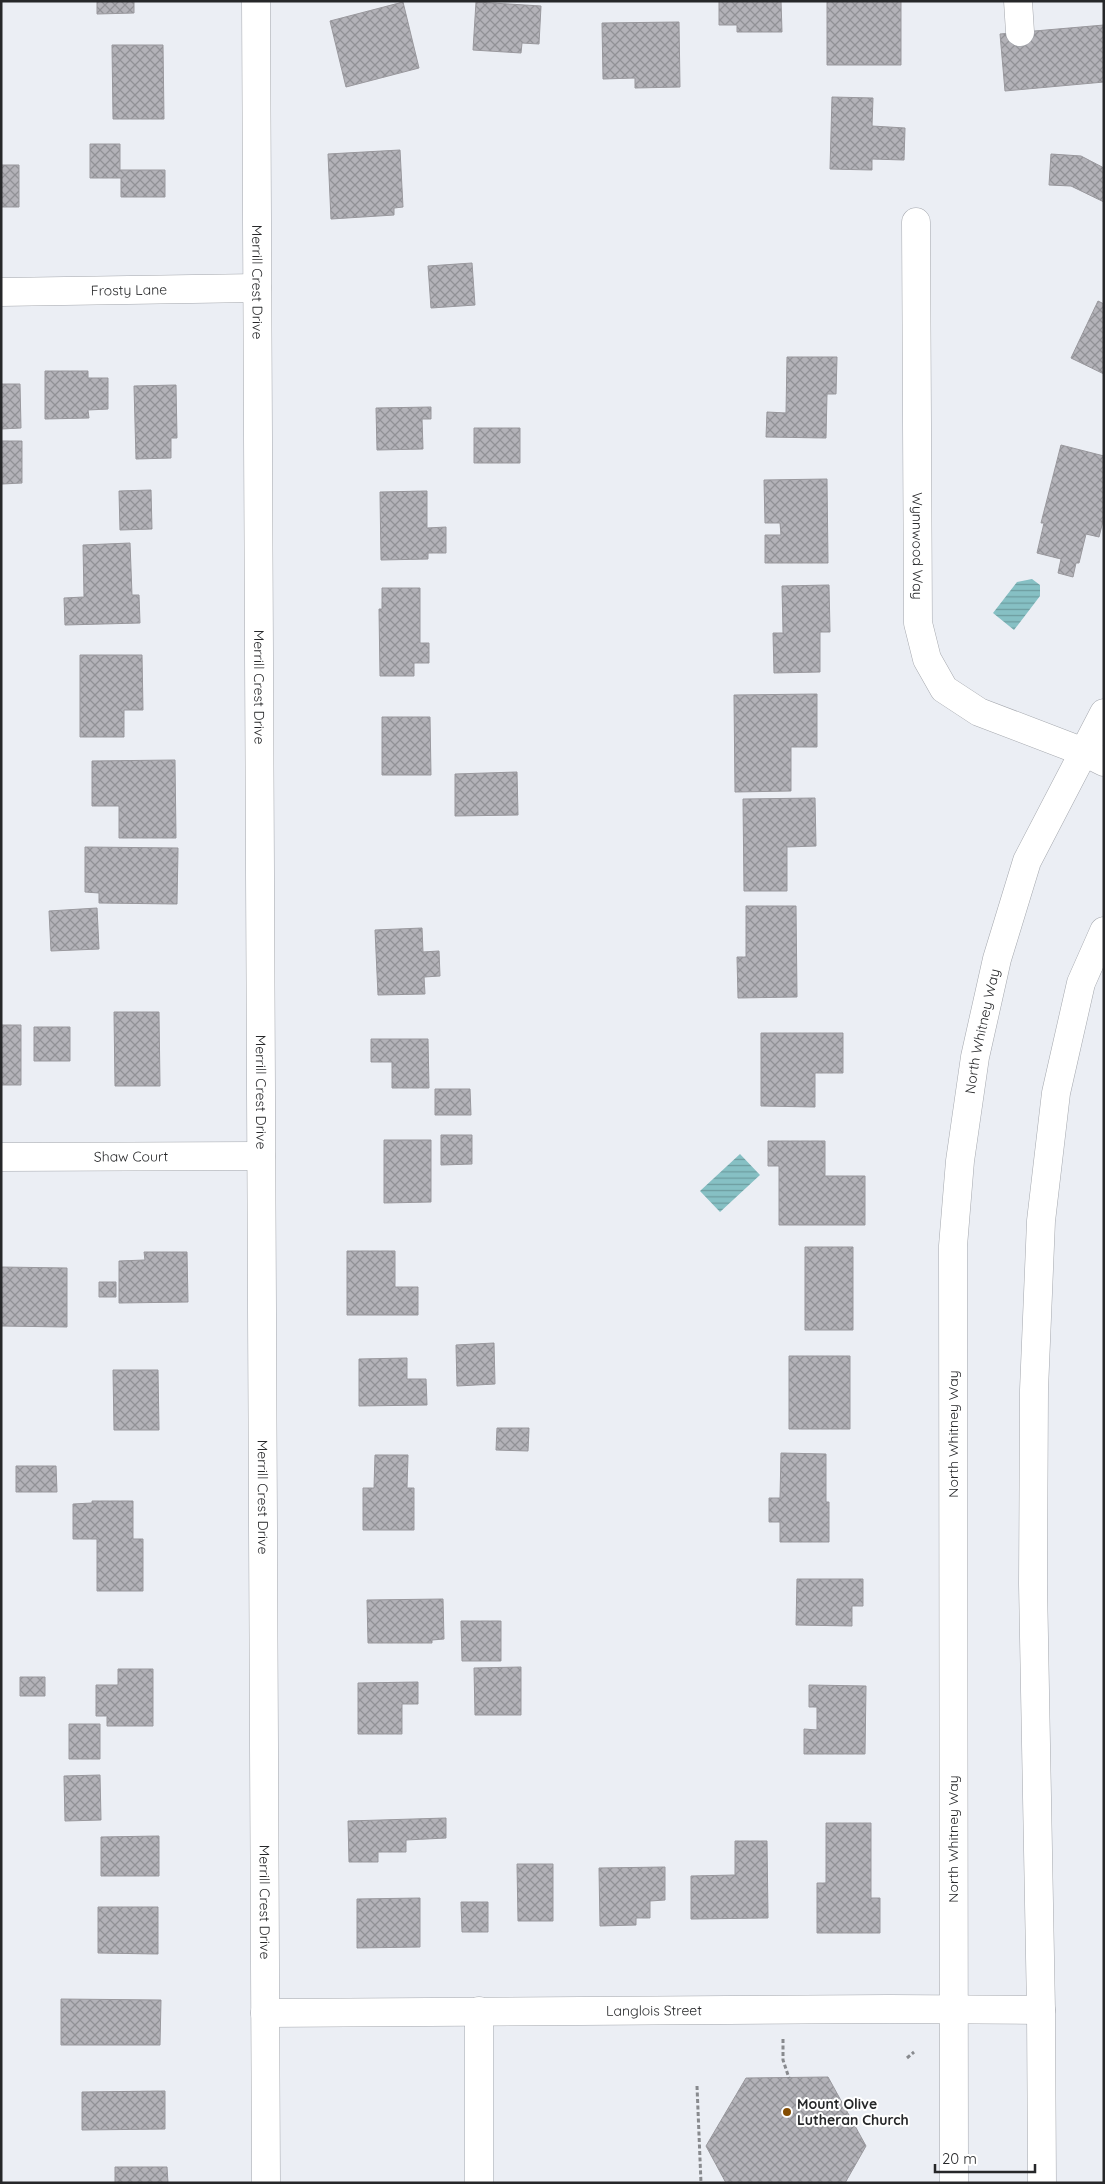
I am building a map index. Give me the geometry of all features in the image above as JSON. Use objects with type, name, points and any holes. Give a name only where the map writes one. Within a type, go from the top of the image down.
[{"type":"street","name":"Merrill Crest Drive","points":[[256,1],[266,2183]]},
{"type":"street","points":[[1018,1],[1020,32]]},
{"type":"street","name":"Wynnwood Way","points":[[916,222],[918,622],[927,659],[944,689],[979,712],[1094,757]]},
{"type":"street","name":"Frosty Lane","points":[[1,292],[257,288]]},
{"type":"street","name":"North Whitney Way","points":[[954,2183],[953,1246],[960,1161],[975,1056],[997,959],[1028,861],[1094,757],[1104,713]]},
{"type":"street","points":[[1042,2183],[1041,2010],[1033,1584],[1034,1390],[1041,1221],[1056,1093],[1081,983],[1104,931]]},
{"type":"street","name":"Shaw Court","points":[[1,1157],[261,1156]]},
{"type":"street","name":"Langlois Street","points":[[265,2013],[1041,2010]]},
{"type":"street","points":[[479,2011],[479,2183]]},
{"type":"path","points":[[782,2034],[783,2060],[790,2078]]},
{"type":"path","points":[[907,2058],[914,2052]]},
{"type":"path","points":[[697,2086],[701,2183]]},
{"type":"water","points":[[1032,579],[1040,585],[1040,596],[1014,630],[993,613],[1017,582]]},
{"type":"water","points":[[740,1154],[760,1175],[720,1212],[700,1191]]},
{"type":"building","points":[[97,1],[134,1],[134,13],[97,14]]},
{"type":"building","points":[[719,1],[781,1],[782,32],[737,32],[737,25],[719,25]]},
{"type":"building","points":[[827,1],[901,1],[901,65],[827,65]]},
{"type":"building","points":[[403,2],[419,68],[346,87],[330,21]]},
{"type":"building","points":[[476,2],[541,6],[539,44],[522,43],[521,53],[473,50]]},
{"type":"building","points":[[679,22],[680,87],[635,88],[635,78],[603,79],[602,23]]},
{"type":"building","points":[[1104,25],[1104,82],[1005,91],[1000,34]]},
{"type":"building","points":[[112,45],[163,45],[164,119],[113,119]]},
{"type":"building","points":[[832,97],[873,98],[872,126],[905,128],[904,160],[872,159],[872,170],[830,169]]},
{"type":"building","points":[[90,144],[120,144],[120,170],[165,170],[165,197],[121,197],[121,178],[90,178]]},
{"type":"building","points":[[400,150],[403,207],[394,208],[394,215],[331,219],[328,154]]},
{"type":"building","points":[[1051,154],[1081,156],[1104,168],[1104,202],[1071,186],[1049,185]]},
{"type":"building","points":[[1,165],[19,165],[19,207],[1,207]]},
{"type":"building","points":[[472,263],[475,305],[431,308],[428,266]]},
{"type":"building","points":[[1098,301],[1104,304],[1104,374],[1071,358]]},
{"type":"building","points":[[787,357],[837,357],[836,394],[827,394],[826,438],[766,437],[767,412],[786,413]]},
{"type":"building","points":[[45,371],[88,371],[88,378],[108,378],[108,409],[88,410],[89,418],[45,419]]},
{"type":"building","points":[[1,384],[20,384],[21,428],[1,429]]},
{"type":"building","points":[[176,385],[177,438],[171,438],[171,458],[136,459],[134,386]]},
{"type":"building","points":[[431,407],[431,419],[422,419],[423,449],[377,450],[376,408]]},
{"type":"building","points":[[474,428],[520,428],[520,463],[474,463]]},
{"type":"building","points":[[1,441],[22,441],[22,483],[2,484]]},
{"type":"building","points":[[1061,445],[1104,456],[1104,517],[1099,537],[1086,534],[1079,563],[1076,563],[1073,577],[1058,573],[1061,559],[1037,553],[1044,523],[1041,523]]},
{"type":"building","points":[[827,479],[828,563],[765,563],[765,535],[781,535],[780,523],[765,523],[764,480]]},
{"type":"building","points":[[151,490],[152,529],[120,530],[119,491]]},
{"type":"building","points":[[427,491],[427,528],[446,527],[446,553],[428,553],[428,559],[381,560],[380,492]]},
{"type":"building","points":[[130,543],[132,595],[139,595],[140,623],[65,625],[64,598],[84,597],[83,545]]},
{"type":"building","points":[[829,585],[830,632],[820,632],[820,672],[774,673],[773,633],[783,633],[782,586]]},
{"type":"building","points":[[382,588],[420,588],[420,643],[429,643],[429,663],[414,663],[414,676],[380,676],[379,609],[382,609]]},
{"type":"building","points":[[80,655],[142,655],[143,710],[124,710],[124,737],[80,737]]},
{"type":"building","points":[[817,694],[817,747],[791,747],[791,791],[735,792],[734,695]]},
{"type":"building","points":[[382,717],[430,717],[431,775],[382,775]]},
{"type":"building","points":[[175,760],[176,838],[119,838],[119,806],[92,806],[92,761]]},
{"type":"building","points":[[517,772],[518,815],[455,816],[455,774]]},
{"type":"building","points":[[815,798],[816,846],[787,847],[787,891],[744,891],[743,799]]},
{"type":"building","points":[[85,847],[178,848],[177,904],[99,903],[99,893],[85,892]]},
{"type":"building","points":[[746,906],[796,906],[797,997],[738,998],[737,957],[746,957]]},
{"type":"building","points":[[97,908],[99,949],[51,951],[49,911]]},
{"type":"building","points":[[422,928],[423,952],[439,951],[440,976],[424,977],[425,994],[378,995],[375,930]]},
{"type":"building","points":[[114,1012],[159,1012],[160,1086],[115,1086]]},
{"type":"building","points":[[1,1025],[21,1025],[21,1085],[1,1085]]},
{"type":"building","points":[[34,1027],[70,1027],[70,1061],[34,1061]]},
{"type":"building","points":[[761,1033],[843,1033],[843,1073],[815,1073],[815,1107],[761,1106]]},
{"type":"building","points":[[371,1039],[428,1039],[429,1088],[392,1088],[392,1062],[371,1062]]},
{"type":"building","points":[[435,1089],[470,1089],[471,1115],[435,1115]]},
{"type":"building","points":[[441,1135],[472,1135],[472,1164],[441,1165]]},
{"type":"building","points":[[384,1140],[431,1140],[431,1202],[384,1203]]},
{"type":"building","points":[[768,1141],[825,1141],[825,1176],[865,1176],[865,1225],[779,1225],[779,1166],[768,1166]]},
{"type":"building","points":[[805,1247],[853,1247],[853,1330],[805,1330]]},
{"type":"building","points":[[347,1251],[395,1251],[395,1287],[418,1287],[418,1315],[347,1315]]},
{"type":"building","points":[[144,1252],[187,1252],[188,1302],[119,1303],[119,1261],[145,1260]]},
{"type":"building","points":[[1,1267],[67,1268],[67,1327],[1,1326]]},
{"type":"building","points":[[99,1282],[116,1282],[116,1297],[99,1297]]},
{"type":"building","points":[[494,1343],[495,1384],[457,1386],[456,1345]]},
{"type":"building","points":[[789,1356],[850,1356],[850,1429],[789,1429]]},
{"type":"building","points":[[407,1358],[407,1379],[426,1379],[427,1405],[359,1406],[359,1359]]},
{"type":"building","points":[[113,1370],[158,1370],[159,1430],[114,1430]]},
{"type":"building","points":[[497,1428],[529,1428],[528,1451],[496,1450]]},
{"type":"building","points":[[781,1453],[826,1454],[826,1502],[829,1502],[829,1542],[780,1542],[780,1522],[769,1522],[769,1498],[780,1498]]},
{"type":"building","points":[[375,1455],[408,1455],[407,1488],[414,1488],[414,1530],[363,1530],[363,1488],[374,1488]]},
{"type":"building","points":[[16,1466],[56,1466],[57,1492],[16,1492]]},
{"type":"building","points":[[92,1501],[133,1501],[133,1539],[143,1539],[143,1591],[97,1591],[97,1539],[73,1539],[73,1504],[92,1503]]},
{"type":"building","points":[[797,1579],[863,1579],[863,1606],[852,1606],[852,1626],[796,1625]]},
{"type":"building","points":[[443,1599],[444,1639],[432,1640],[432,1643],[368,1643],[367,1600]]},
{"type":"building","points":[[461,1621],[501,1621],[501,1661],[462,1661]]},
{"type":"building","points":[[521,1667],[521,1715],[475,1715],[474,1668]]},
{"type":"building","points":[[118,1669],[153,1669],[153,1726],[107,1726],[107,1716],[96,1716],[96,1685],[118,1685]]},
{"type":"building","points":[[20,1677],[45,1677],[45,1696],[20,1696]]},
{"type":"building","points":[[418,1682],[418,1704],[402,1704],[402,1734],[358,1734],[358,1683]]},
{"type":"building","points":[[809,1685],[866,1686],[865,1754],[804,1754],[804,1729],[817,1730],[817,1707],[809,1707]]},
{"type":"building","points":[[69,1724],[100,1724],[100,1759],[69,1759]]},
{"type":"building","points":[[100,1775],[101,1820],[65,1821],[64,1776]]},
{"type":"building","points":[[446,1818],[446,1838],[406,1840],[406,1852],[378,1852],[378,1862],[349,1862],[348,1821]]},
{"type":"building","points":[[826,1823],[871,1823],[871,1898],[880,1898],[880,1933],[817,1933],[817,1883],[826,1883]]},
{"type":"building","points":[[159,1836],[159,1876],[101,1876],[101,1837]]},
{"type":"building","points":[[735,1841],[767,1841],[768,1918],[691,1919],[691,1876],[735,1875]]},
{"type":"building","points":[[517,1864],[553,1864],[553,1921],[518,1921]]},
{"type":"building","points":[[665,1867],[665,1900],[650,1901],[650,1918],[636,1918],[636,1925],[600,1926],[599,1868]]},
{"type":"building","points":[[420,1898],[420,1947],[357,1948],[357,1899]]},
{"type":"building","points":[[461,1902],[488,1902],[488,1932],[462,1932]]},
{"type":"building","points":[[98,1907],[158,1907],[158,1954],[98,1953]]},
{"type":"building","points":[[61,1999],[161,2000],[160,2045],[61,2045]]},
{"type":"building","name":"Mount Olive Lutheran Church","points":[[828,2077],[866,2146],[845,2183],[726,2183],[706,2146],[746,2078]]},
{"type":"building","points":[[165,2091],[165,2129],[82,2130],[82,2092]]},
{"type":"building","points":[[115,2167],[167,2167],[168,2183],[115,2183]]},
{"type":"place","name":"Mount Olive Lutheran Church","points":[[787,2112]]}]
